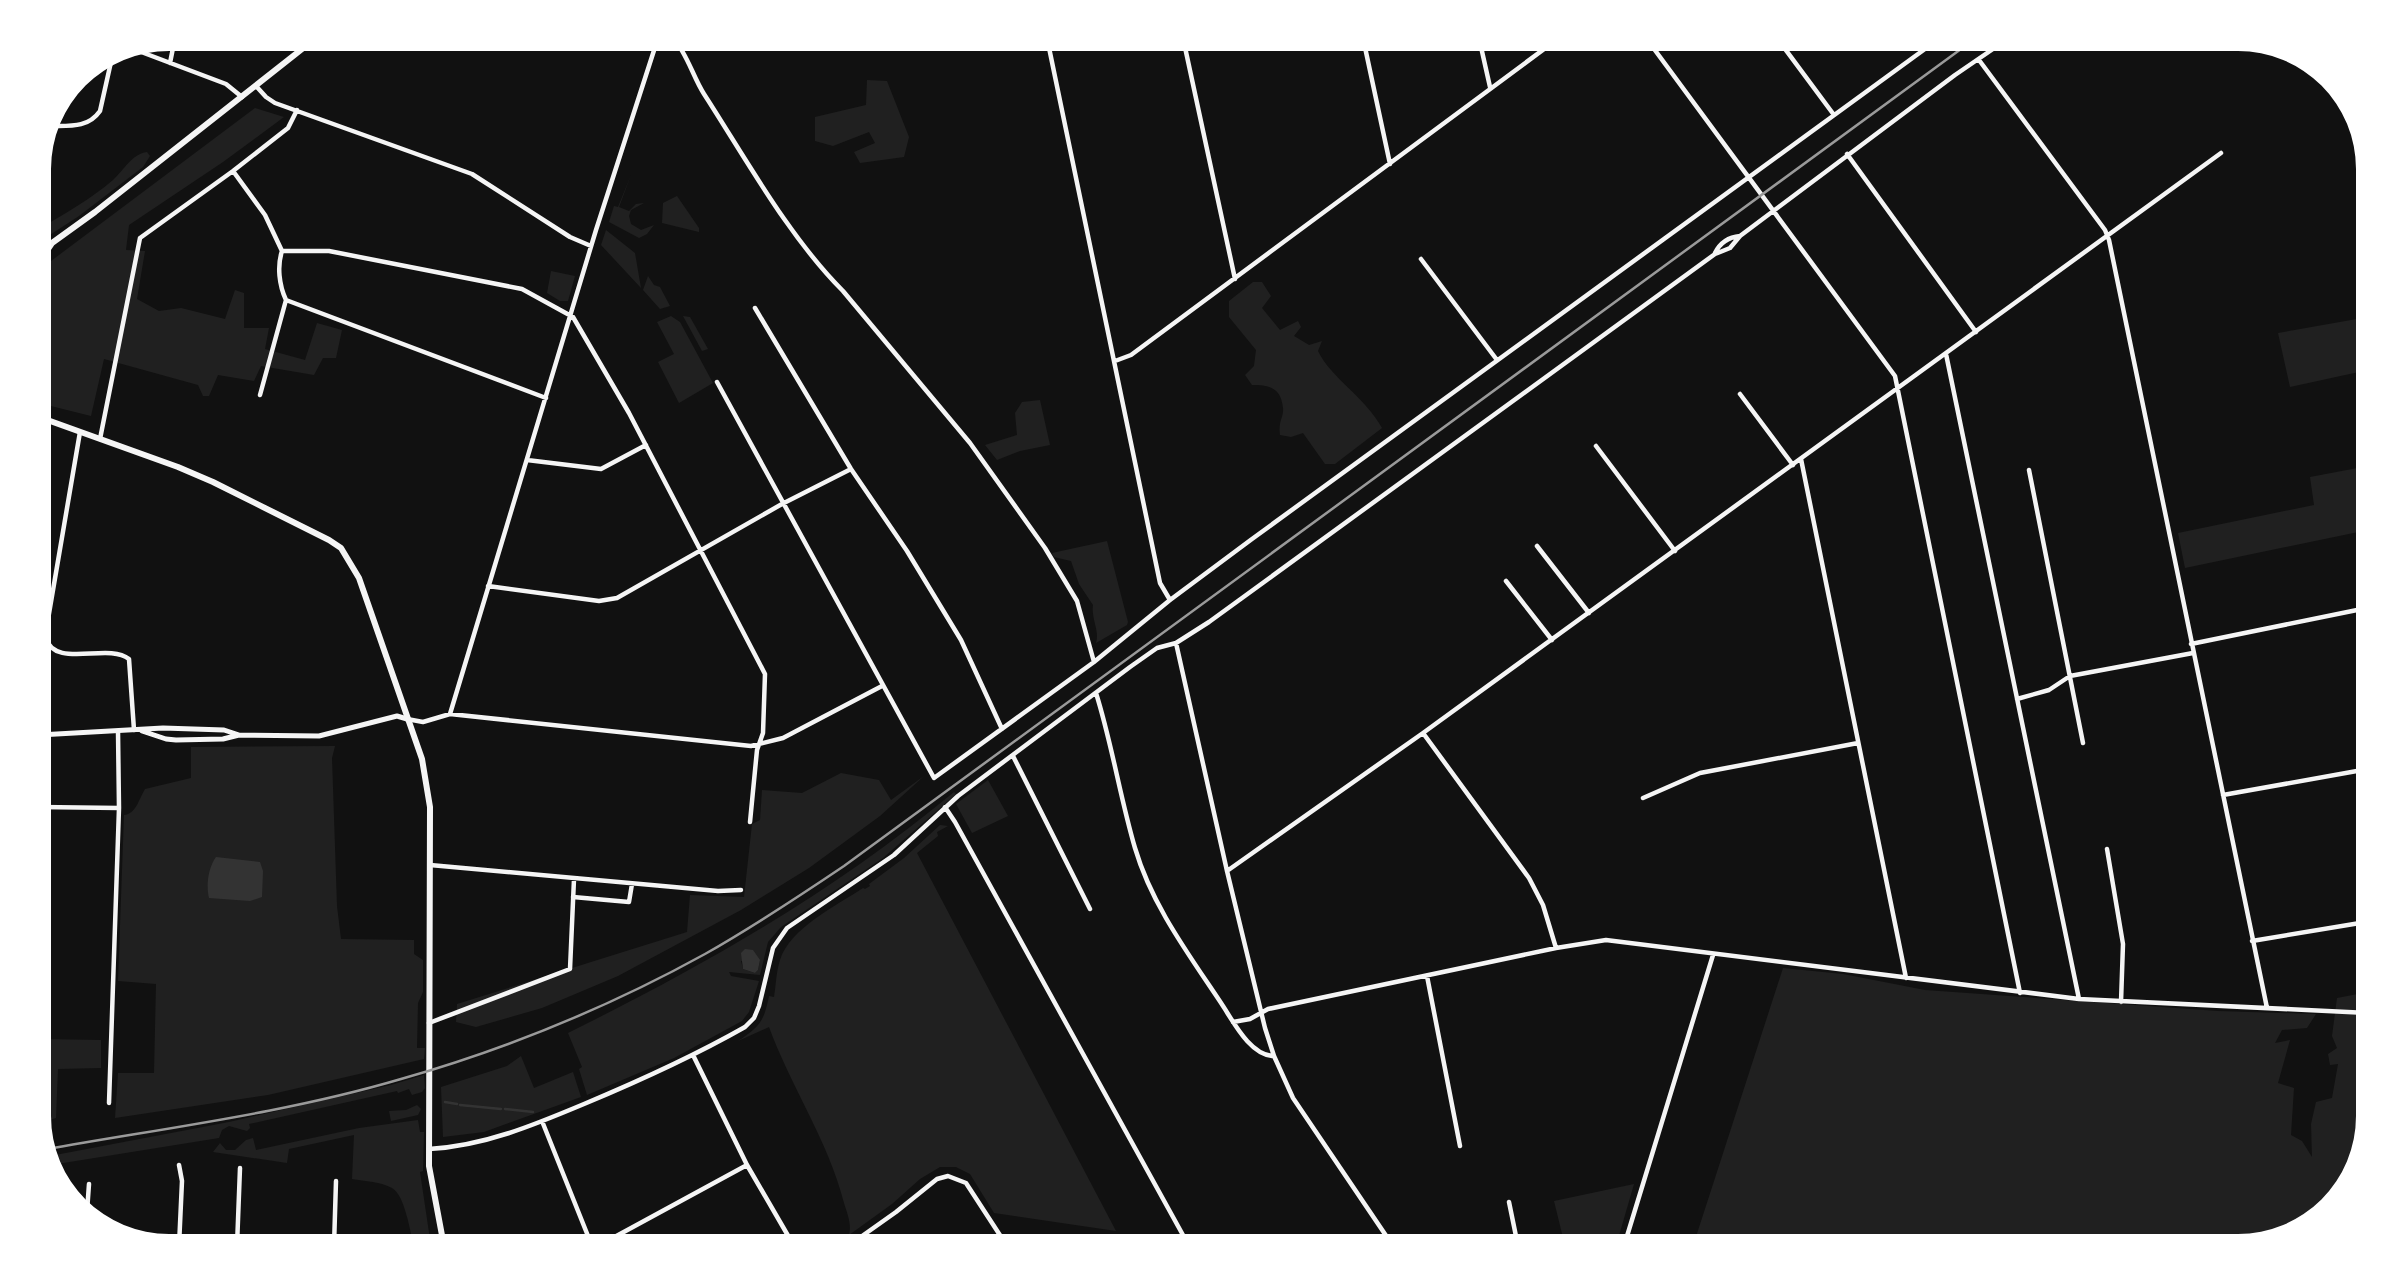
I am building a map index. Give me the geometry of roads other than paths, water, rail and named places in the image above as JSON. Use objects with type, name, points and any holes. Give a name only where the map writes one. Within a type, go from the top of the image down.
[{"type":"main road","points":[[52,243],[155,166],[300,51]]},
{"type":"main road","points":[[51,421],[213,482],[341,548],[359,578],[428,782],[429,1149],[430,1174],[442,1234]]},
{"type":"street","points":[[170,62],[172,51]]},
{"type":"street","points":[[450,714],[570,314],[654,51]]},
{"type":"street","points":[[680,51],[701,89],[801,243],[970,443],[1045,548],[1077,601],[1094,662]]},
{"type":"street","points":[[1050,51],[1160,583],[1170,600]]},
{"type":"street","points":[[1186,51],[1235,279]]},
{"type":"street","points":[[1366,51],[1390,164]]},
{"type":"street","points":[[1482,51],[1490,88]]},
{"type":"street","points":[[1115,361],[1131,355],[1541,51]]},
{"type":"street","points":[[1655,51],[1895,376],[2020,993]]},
{"type":"street","points":[[1787,51],[1834,115]]},
{"type":"street","points":[[716,382],[934,778],[1094,662],[1170,600],[1922,51]]},
{"type":"street","points":[[429,1149],[480,1142],[542,1121],[623,1088],[743,1029],[752,1021],[759,1006],[772,952],[787,928],[894,855],[944,807],[1157,648],[1176,643],[1209,622],[1715,254],[1723,242],[1740,236],[1847,154],[1992,51]]},
{"type":"street","points":[[147,54],[226,84],[242,97]]},
{"type":"street","points":[[1979,60],[2108,236],[2267,1008]]},
{"type":"street","points":[[60,126],[83,124],[95,118],[100,111],[110,67]]},
{"type":"street","points":[[256,86],[272,102],[472,174],[570,237],[591,246]]},
{"type":"street","points":[[100,439],[139,238],[233,171],[289,126],[297,110]]},
{"type":"street","points":[[1227,871],[1552,640],[2221,153]]},
{"type":"street","points":[[1847,154],[1976,332]]},
{"type":"street","points":[[233,171],[264,215],[282,251],[279,261],[282,291],[286,300],[260,395]]},
{"type":"street","points":[[282,251],[329,251],[522,289],[570,314],[584,333],[646,445],[765,674],[763,733],[757,750],[750,822]]},
{"type":"street","points":[[1421,259],[1497,360]]},
{"type":"street","points":[[286,300],[546,398]]},
{"type":"street","points":[[755,308],[851,469],[908,551],[961,640],[1002,729]]},
{"type":"street","points":[[1946,354],[2079,999]]},
{"type":"street","points":[[1740,394],[1793,465]]},
{"type":"street","points":[[51,602],[80,432]]},
{"type":"street","points":[[527,460],[601,469],[646,445]]},
{"type":"street","points":[[1596,446],[1675,551]]},
{"type":"street","points":[[1801,459],[1906,978]]},
{"type":"street","points":[[488,586],[599,601],[617,598],[782,503],[851,469]]},
{"type":"street","points":[[2029,470],[2084,743]]},
{"type":"street","points":[[1537,546],[1589,613]]},
{"type":"street","points":[[1506,581],[1552,640]]},
{"type":"street","points":[[2191,644],[2356,610]]},
{"type":"street","points":[[1176,643],[1227,871],[1274,1056],[1293,1098],[1384,1234]]},
{"type":"street","points":[[51,647],[64,653],[113,652],[129,659],[132,666],[138,731]]},
{"type":"street","points":[[2017,699],[2049,690],[2070,676],[2193,653]]},
{"type":"street","points":[[138,731],[176,740],[223,739],[239,735],[319,736],[397,716],[423,722],[450,714],[760,745],[783,738],[882,686]]},
{"type":"street","points":[[1096,693],[1135,850],[1163,914],[1233,1022],[1255,1049],[1274,1056]]},
{"type":"street","points":[[51,734],[163,728],[224,730],[239,735]]},
{"type":"street","points":[[109,1103],[119,808],[118,731]]},
{"type":"street","points":[[1423,733],[1530,878],[1544,905],[1556,948]]},
{"type":"street","points":[[1643,798],[1700,773],[1858,743]]},
{"type":"street","points":[[1013,756],[1090,909]]},
{"type":"street","points":[[2223,795],[2356,771]]},
{"type":"street","points":[[51,807],[119,808]]},
{"type":"street","points":[[944,807],[955,822],[1182,1234]]},
{"type":"street","points":[[2107,849],[2123,944],[2121,1002]]},
{"type":"street","points":[[429,865],[718,891],[741,890]]},
{"type":"street","points":[[429,1023],[570,969],[574,879]]},
{"type":"street","points":[[573,897],[629,902],[632,884]]},
{"type":"street","points":[[2252,941],[2356,924]]},
{"type":"street","points":[[1233,1022],[1250,1019],[1261,1012],[1556,948],[1605,940],[2079,999],[2356,1014]]},
{"type":"street","points":[[1628,1234],[1713,955]]},
{"type":"street","points":[[1427,976],[1460,1146]]},
{"type":"street","points":[[693,1055],[747,1165],[787,1234]]},
{"type":"street","points":[[542,1121],[587,1234]]},
{"type":"street","points":[[179,1165],[182,1181],[180,1234]]},
{"type":"street","points":[[622,1234],[747,1165]]},
{"type":"street","points":[[237,1234],[240,1168]]},
{"type":"street","points":[[866,1234],[937,1179],[951,1176],[966,1183],[999,1234]]},
{"type":"street","points":[[334,1234],[336,1181]]},
{"type":"street","points":[[88,1202],[89,1184]]},
{"type":"street","points":[[1509,1202],[1515,1234]]},
{"type":"waterway","points":[[445,1102],[457,1104]]},
{"type":"waterway","points":[[460,1105],[501,1109]]},
{"type":"waterway","points":[[505,1109],[533,1112]]},
{"type":"railway","points":[[55,1148],[270,1111],[358,1091],[440,1067],[518,1040],[594,1009],[723,944],[844,866],[1958,51]]}]
